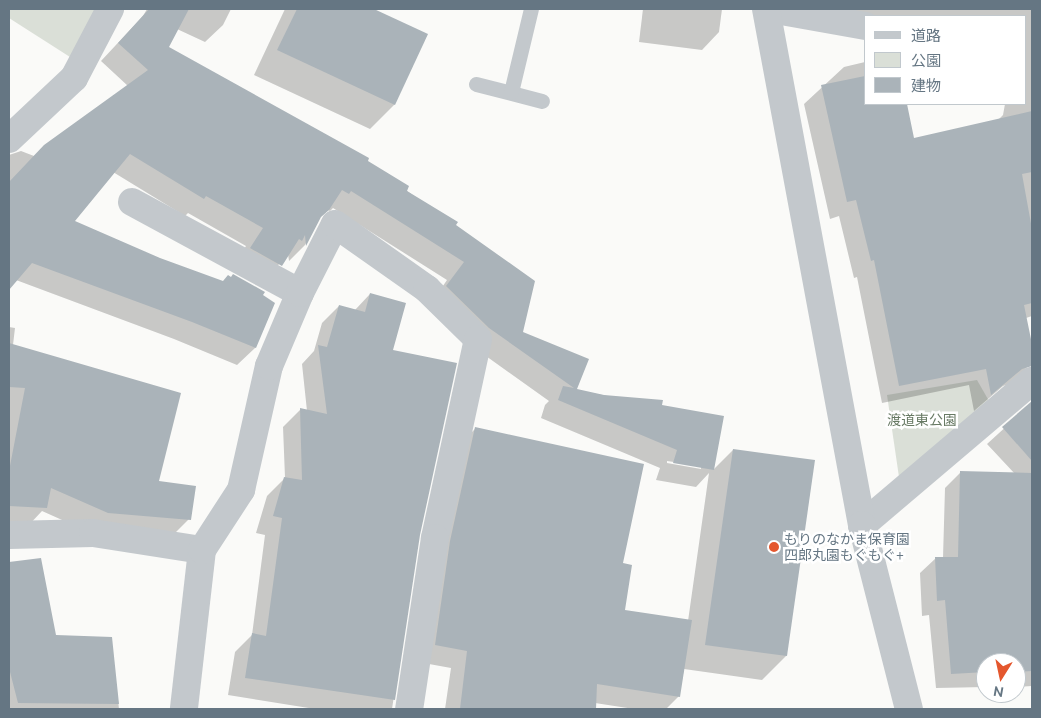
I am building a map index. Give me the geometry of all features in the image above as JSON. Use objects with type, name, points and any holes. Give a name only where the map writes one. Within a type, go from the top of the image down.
[{"type":"street","points":[[9,140],[74,78],[110,9]]},
{"type":"street","points":[[766,9],[862,525],[909,709]]},
{"type":"street","points":[[770,9],[864,26]]},
{"type":"street","points":[[132,202],[300,293]]},
{"type":"street","points":[[184,709],[202,550],[241,490],[269,366],[300,293],[335,224],[427,288],[478,339],[435,538],[409,709]]},
{"type":"street","points":[[862,525],[1032,381]]},
{"type":"street","points":[[9,535],[93,533],[202,550]]},
{"type":"lane","points":[[511,92],[531,9]]},
{"type":"lane","points":[[476,84],[542,101]]},
{"type":"green space","points":[[9,9],[97,9],[70,57],[9,18]]},
{"type":"green space","name":"渡道東公園","points":[[977,380],[989,401],[900,484],[887,395]]},
{"type":"building","points":[[149,9],[189,9],[169,47],[369,158],[368,161],[409,186],[407,191],[458,222],[456,225],[535,281],[523,332],[589,359],[577,389],[604,395],[663,400],[662,405],[724,416],[714,470],[673,463],[677,450],[558,400],[563,386],[574,388],[489,328],[446,286],[464,262],[351,191],[349,194],[342,190],[329,210],[321,217],[306,246],[305,235],[302,241],[299,239],[282,266],[250,248],[263,228],[206,196],[204,199],[130,154],[75,221],[160,258],[223,281],[228,275],[231,277],[233,274],[265,292],[263,295],[275,303],[256,348],[192,322],[32,263],[9,290],[9,182],[44,145],[148,70],[118,43]]},
{"type":"building","points":[[297,9],[374,9],[428,34],[395,105],[277,50]]},
{"type":"building","points":[[864,76],[864,105],[907,105],[914,138],[1032,111],[1032,172],[1022,174],[1032,229],[1032,303],[1024,305],[1032,344],[1032,366],[1022,369],[991,395],[986,369],[899,386],[874,260],[871,261],[856,200],[847,202],[821,85]]},
{"type":"building","points":[[370,293],[406,303],[393,350],[457,363],[420,535],[395,700],[245,678],[252,633],[266,636],[282,518],[273,516],[284,477],[302,480],[300,408],[327,414],[318,345],[327,347],[339,305],[365,312]]},
{"type":"building","points":[[9,343],[181,393],[159,481],[196,486],[191,520],[108,513],[51,488],[47,508],[9,506],[9,471],[25,388],[9,387]]},
{"type":"building","points":[[1032,401],[1032,461],[1002,427]]},
{"type":"building","points":[[475,427],[644,464],[623,563],[632,565],[625,610],[692,620],[680,697],[597,684],[596,709],[460,709],[467,651],[435,645],[450,541]]},
{"type":"building","points":[[733,449],[815,460],[787,656],[705,645]]},
{"type":"building","points":[[960,471],[1032,473],[1032,671],[1026,671],[1026,653],[976,653],[976,673],[951,674],[945,600],[937,601],[935,557],[958,557]]},
{"type":"building","points":[[41,558],[56,635],[112,637],[119,704],[18,703],[9,668],[9,562]]},
{"type":"place","name":"もりのなかま保育園 四郎丸園もぐもぐ+","points":[[774,547]]}]
